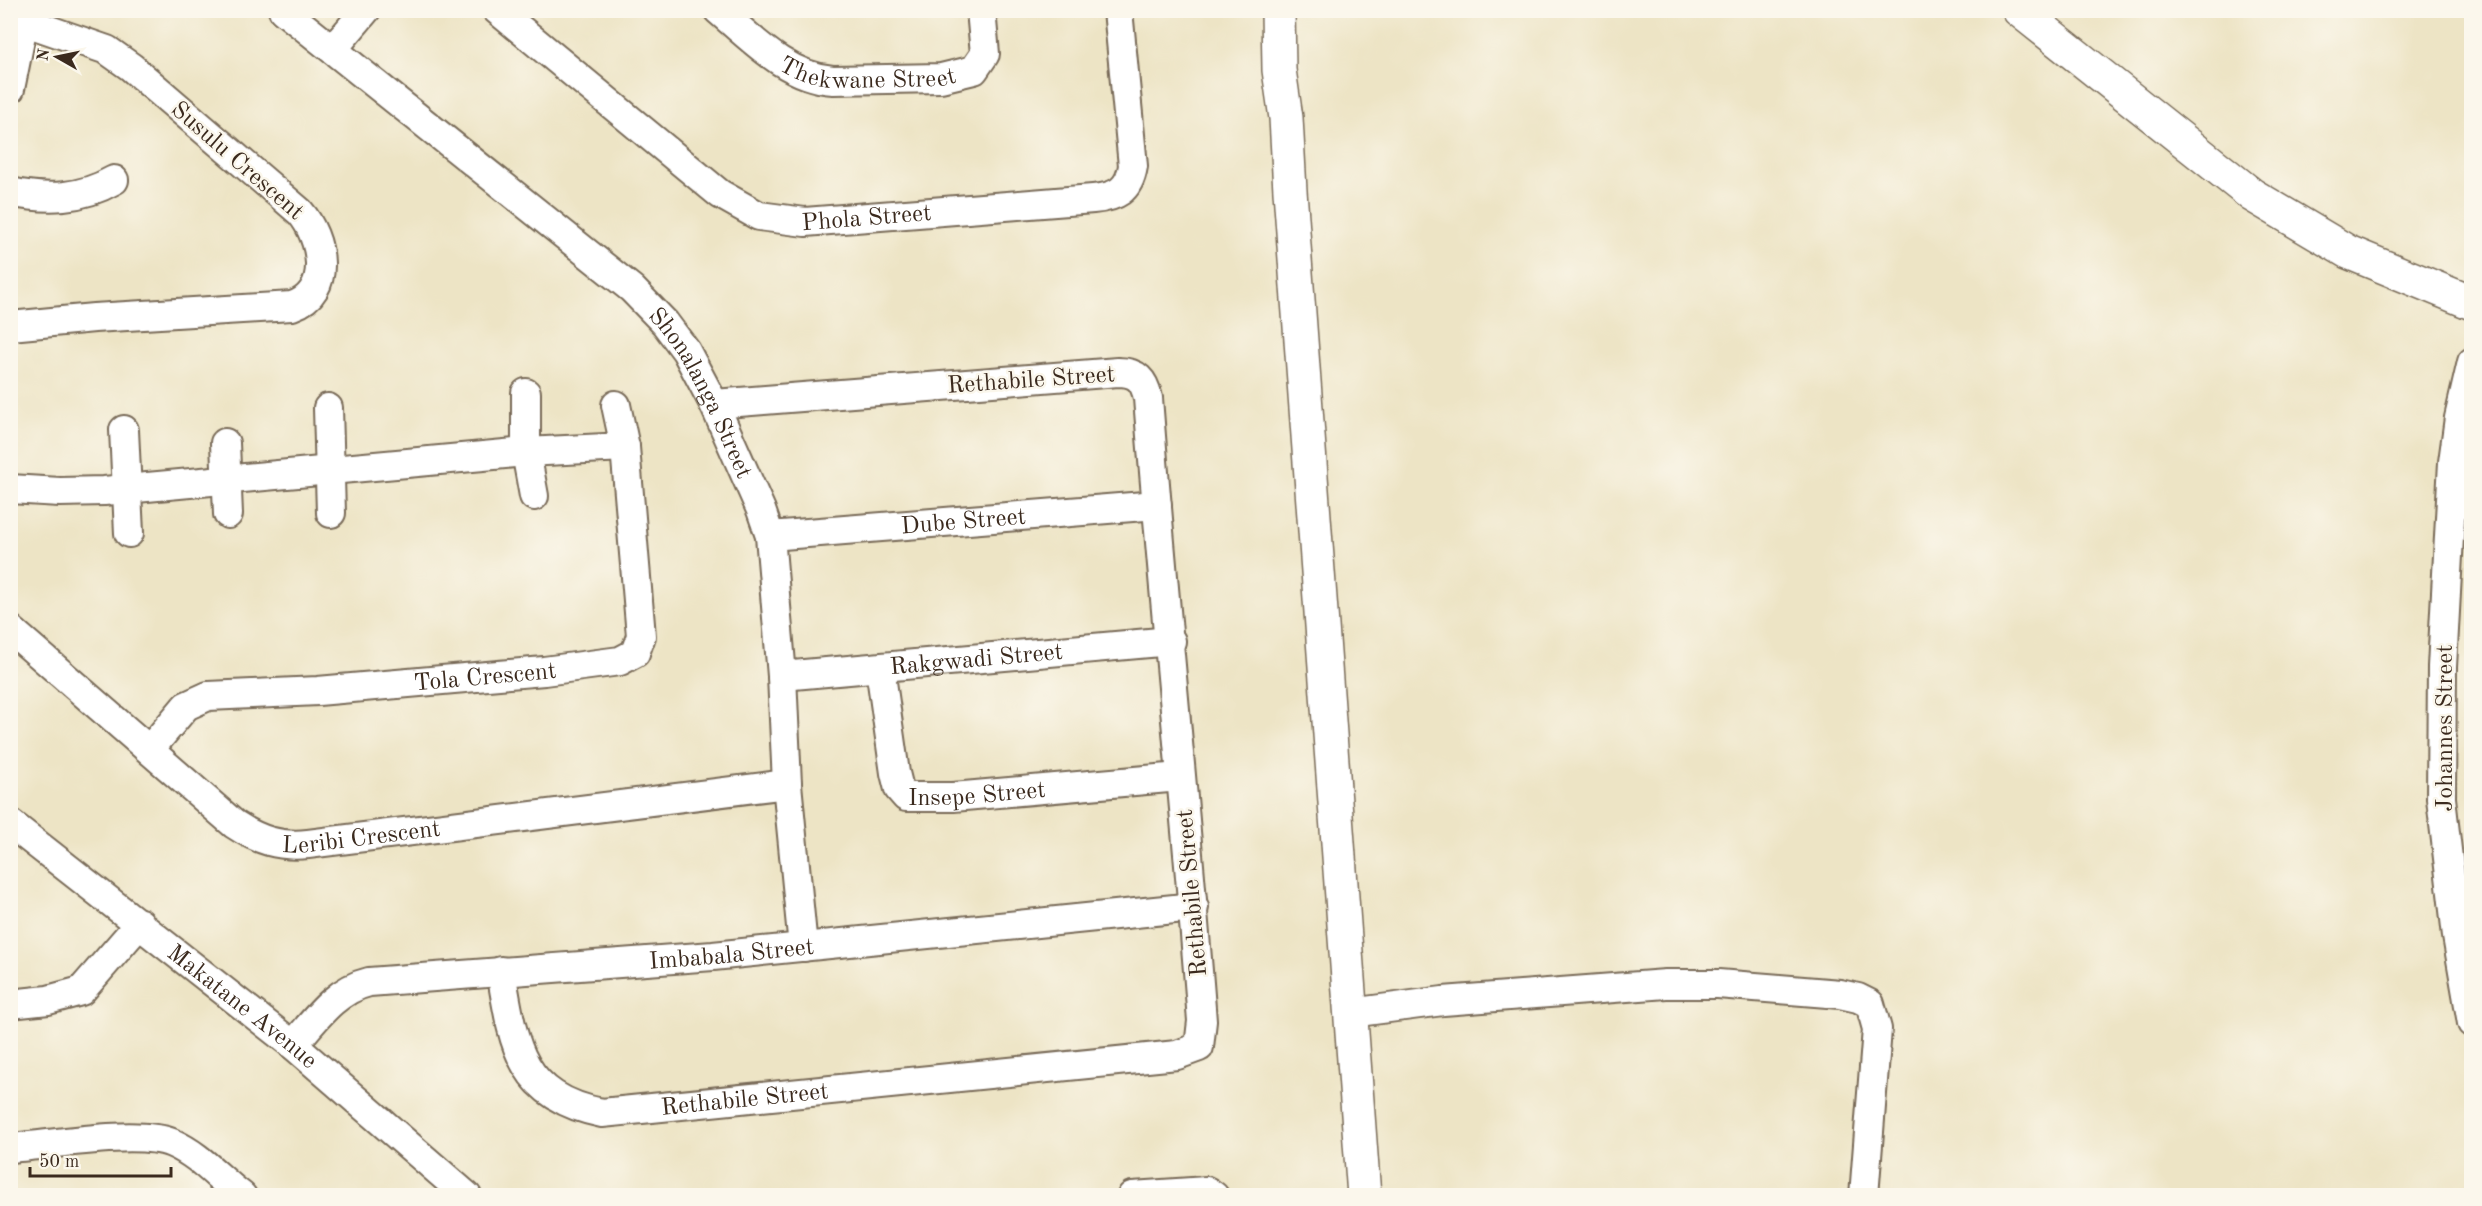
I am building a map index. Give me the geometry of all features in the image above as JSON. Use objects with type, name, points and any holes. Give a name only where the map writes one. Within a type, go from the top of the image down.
[{"type":"main road","points":[[1278,10],[1279,70],[1287,118],[1290,191],[1364,1196]]},
{"type":"main road","points":[[1287,118],[1295,81],[1298,10]]},
{"type":"main road","points":[[2019,10],[2252,195],[2348,252],[2472,303]]},
{"type":"street","name":"Shonalanga Street","points":[[283,10],[632,288],[686,351],[714,404],[761,510],[770,536],[782,676],[787,784],[803,947]]},
{"type":"street","points":[[333,49],[366,10]]},
{"type":"street","name":"Phola Street","points":[[497,10],[720,194],[759,216],[805,222],[1093,199],[1117,195],[1127,186],[1133,166],[1118,10]]},
{"type":"street","name":"Thekwane Street","points":[[718,10],[789,67],[816,79],[833,80],[941,78],[974,70],[985,54],[981,10]]},
{"type":"street","points":[[10,89],[25,16]]},
{"type":"street","name":"Susulu Crescent","points":[[10,326],[94,318],[292,306],[304,301],[314,287],[321,256],[316,236],[300,212],[131,67],[107,50],[25,16]]},
{"type":"street","points":[[10,192],[40,197],[63,197],[99,189],[114,180]]},
{"type":"street","name":"Johannes Street","points":[[2472,362],[2459,418],[2453,462],[2442,667],[2441,798],[2457,936],[2472,1023]]},
{"type":"street","name":"Rethabile Street","points":[[501,971],[511,1032],[520,1059],[532,1074],[562,1099],[579,1108],[602,1113],[1158,1057],[1192,1051],[1199,1047],[1202,1035],[1194,907],[1180,777],[1171,641],[1148,398],[1142,379],[1127,372],[714,404]]},
{"type":"street","points":[[526,393],[526,452],[534,496]]},
{"type":"street","name":"Tola Crescent","points":[[150,749],[186,705],[208,696],[318,691],[544,671],[620,661],[631,656],[638,649],[641,636],[640,603],[626,447],[616,405]]},
{"type":"street","points":[[328,408],[331,513]]},
{"type":"street","points":[[124,430],[129,533]]},
{"type":"street","points":[[225,442],[228,514]]},
{"type":"street","points":[[10,489],[60,492],[128,489],[526,452],[626,447]]},
{"type":"street","name":"Dube Street","points":[[770,536],[1157,506]]},
{"type":"street","name":"Leribi Crescent","points":[[11,631],[234,824],[259,839],[284,845],[320,843],[787,784]]},
{"type":"street","name":"Rakgwadi Street","points":[[782,676],[1171,641]]},
{"type":"street","name":"Insepe Street","points":[[880,668],[895,773],[899,789],[906,797],[942,798],[1180,777]]},
{"type":"street","name":"Makatane Avenue","points":[[10,822],[293,1045],[467,1196]]},
{"type":"street","name":"Imbabala Street","points":[[293,1045],[340,994],[356,985],[803,947],[1194,907]]},
{"type":"street","points":[[10,1004],[69,997],[81,991],[141,923]]},
{"type":"street","points":[[1350,1013],[1443,1001],[1666,984],[1718,984],[1840,993],[1858,998],[1870,1004],[1877,1029],[1864,1196]]},
{"type":"street","points":[[10,1148],[135,1138],[170,1142],[200,1159],[242,1196]]},
{"type":"street","points":[[1132,1196],[1207,1191],[1214,1196]]}]
